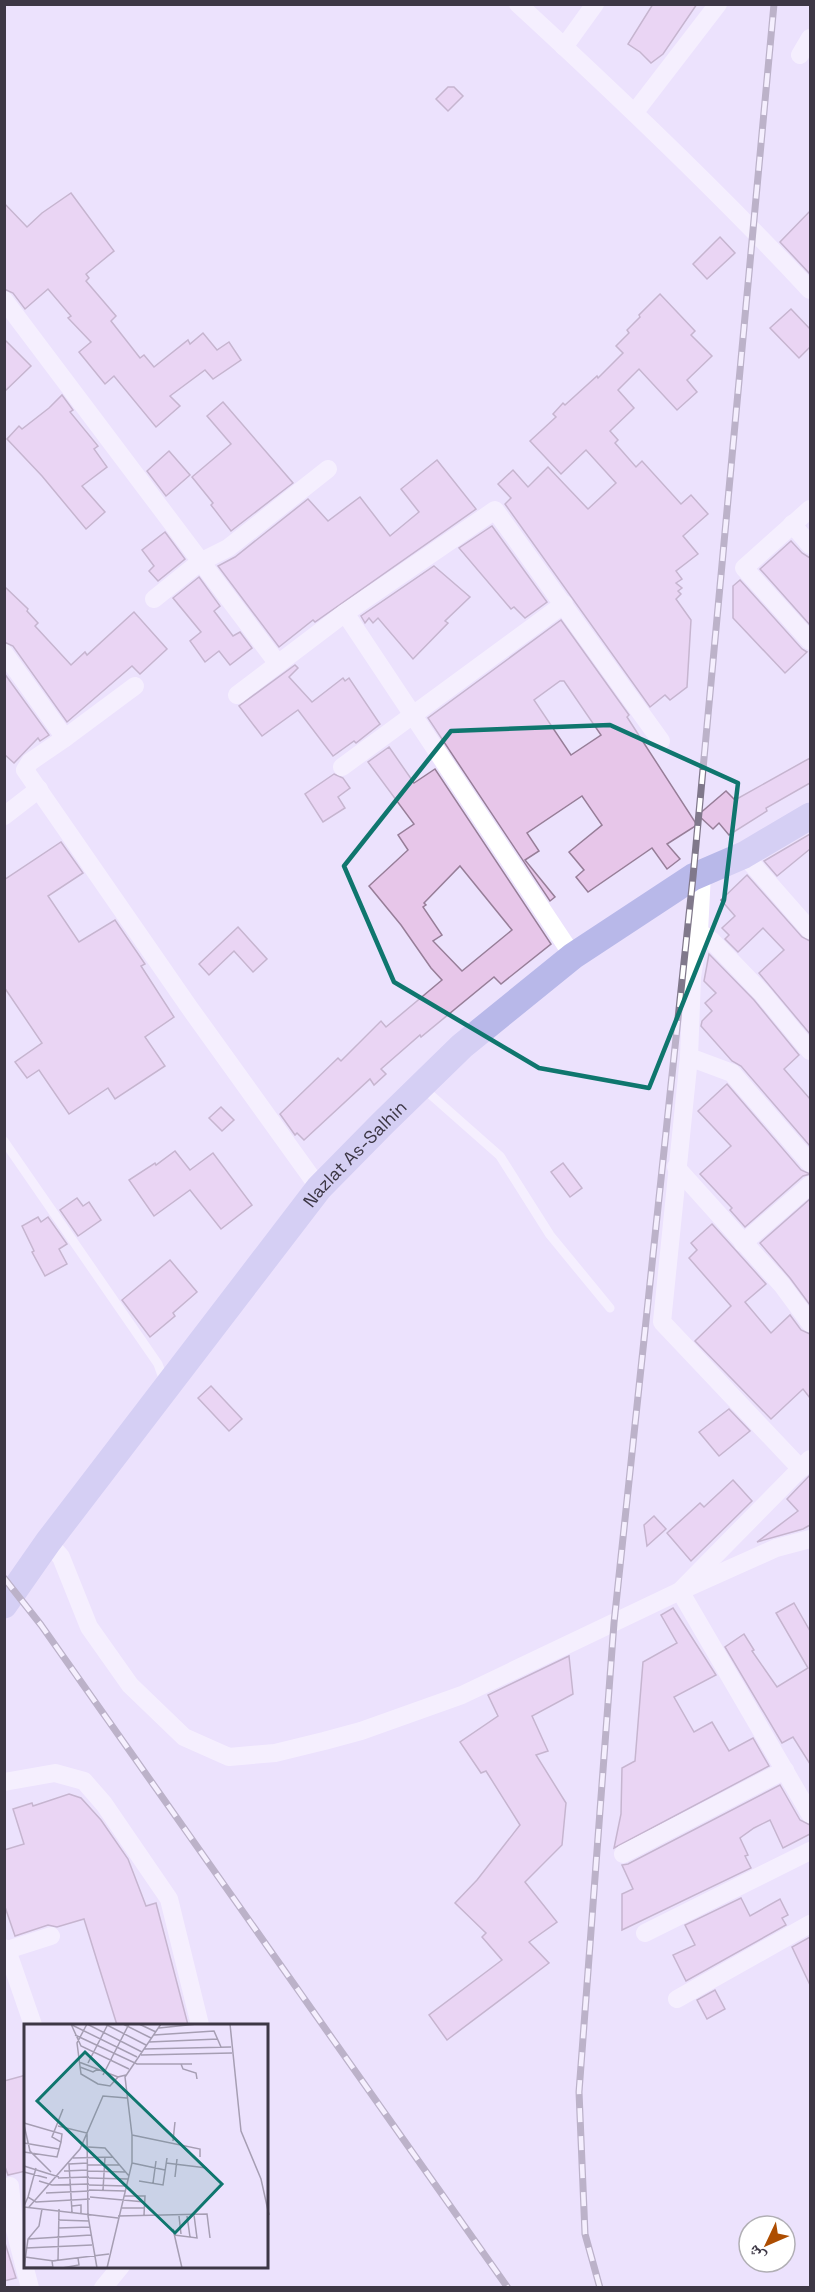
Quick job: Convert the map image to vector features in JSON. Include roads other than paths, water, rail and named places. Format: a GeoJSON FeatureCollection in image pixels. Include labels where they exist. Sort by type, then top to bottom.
{"type":"FeatureCollection","features":[{"type":"Feature","properties":{"kind":"main road","name":"Nazlat As-Salhin"},"geometry":{"type":"LineString","coordinates":[[4,1605],[48,1542],[166,1385],[319,1188],[421,1086],[462,1046],[573,956],[655,901],[702,873],[744,855],[810,816]]}},
{"type":"Feature","properties":{"kind":"street"},"geometry":{"type":"LineString","coordinates":[[518,4],[635,112],[752,228],[810,290]]}},
{"type":"Feature","properties":{"kind":"street"},"geometry":{"type":"LineString","coordinates":[[564,47],[595,4]]}},
{"type":"Feature","properties":{"kind":"street"},"geometry":{"type":"LineString","coordinates":[[635,112],[718,4]]}},
{"type":"Feature","properties":{"kind":"street"},"geometry":{"type":"LineString","coordinates":[[800,55],[810,38]]}},
{"type":"Feature","properties":{"kind":"street"},"geometry":{"type":"LineString","coordinates":[[4,300],[278,664]]}},
{"type":"Feature","properties":{"kind":"street"},"geometry":{"type":"LineString","coordinates":[[154,599],[200,562],[228,548],[328,469]]}},
{"type":"Feature","properties":{"kind":"street"},"geometry":{"type":"LineString","coordinates":[[810,509],[744,568],[810,641]]}},
{"type":"Feature","properties":{"kind":"street"},"geometry":{"type":"LineString","coordinates":[[237,695],[345,614],[495,510],[661,741]]}},
{"type":"Feature","properties":{"kind":"street"},"geometry":{"type":"LineString","coordinates":[[792,524],[810,544]]}},
{"type":"Feature","properties":{"kind":"street"},"geometry":{"type":"LineString","coordinates":[[342,767],[564,604]]}},
{"type":"Feature","properties":{"kind":"street"},"geometry":{"type":"LineString","coordinates":[[345,614],[573,956]]}},
{"type":"Feature","properties":{"kind":"street"},"geometry":{"type":"LineString","coordinates":[[4,653],[65,738]]}},
{"type":"Feature","properties":{"kind":"street"},"geometry":{"type":"LineString","coordinates":[[135,686],[30,762],[25,770],[189,1007],[319,1188]]}},
{"type":"Feature","properties":{"kind":"street"},"geometry":{"type":"LineString","coordinates":[[4,816],[39,789]]}},
{"type":"Feature","properties":{"kind":"street"},"geometry":{"type":"LineString","coordinates":[[744,855],[810,930]]}},
{"type":"Feature","properties":{"kind":"street"},"geometry":{"type":"LineString","coordinates":[[680,1591],[806,1464],[662,1322],[689,1057],[692,977],[699,932],[702,873]]}},
{"type":"Feature","properties":{"kind":"street"},"geometry":{"type":"LineString","coordinates":[[699,932],[712,941],[755,986],[810,1051]]}},
{"type":"Feature","properties":{"kind":"street"},"geometry":{"type":"LineString","coordinates":[[689,1057],[732,1073],[810,1163]]}},
{"type":"Feature","properties":{"kind":"street"},"geometry":{"type":"LineString","coordinates":[[676,1167],[782,1285],[810,1323]]}},
{"type":"Feature","properties":{"kind":"street"},"geometry":{"type":"LineString","coordinates":[[742,1243],[810,1185]]}},
{"type":"Feature","properties":{"kind":"street"},"geometry":{"type":"LineString","coordinates":[[48,1542],[61,1557],[89,1627],[130,1685],[184,1737],[229,1757],[275,1753],[324,1741],[361,1731],[462,1695],[680,1591],[776,1548],[810,1539]]}},
{"type":"Feature","properties":{"kind":"street"},"geometry":{"type":"LineString","coordinates":[[680,1591],[810,1814]]}},
{"type":"Feature","properties":{"kind":"street"},"geometry":{"type":"LineString","coordinates":[[623,1854],[785,1770]]}},
{"type":"Feature","properties":{"kind":"street"},"geometry":{"type":"LineString","coordinates":[[4,1782],[55,1773],[84,1780],[105,1804],[169,1899],[200,2024]]}},
{"type":"Feature","properties":{"kind":"street"},"geometry":{"type":"LineString","coordinates":[[645,1933],[810,1851]]}},
{"type":"Feature","properties":{"kind":"street"},"geometry":{"type":"LineString","coordinates":[[677,1999],[810,1923]]}},
{"type":"Feature","properties":{"kind":"street"},"geometry":{"type":"LineString","coordinates":[[33,2024],[5,1950],[51,1936]]}},
{"type":"Feature","properties":{"kind":"street"},"geometry":{"type":"LineString","coordinates":[[14,2185],[14,2226],[24,2265]]}},
{"type":"Feature","properties":{"kind":"street"},"geometry":{"type":"LineString","coordinates":[[25,2268],[30,2288]]}},
{"type":"Feature","properties":{"kind":"street"},"geometry":{"type":"LineString","coordinates":[[103,2288],[119,2268]]}},
{"type":"Feature","properties":{"kind":"lane"},"geometry":{"type":"LineString","coordinates":[[421,1086],[500,1156],[550,1235],[610,1308]]}},
{"type":"Feature","properties":{"kind":"lane"},"geometry":{"type":"LineString","coordinates":[[4,1141],[158,1364],[166,1385]]}},
{"type":"Feature","properties":{"kind":"railway"},"geometry":{"type":"LineString","coordinates":[[600,2288],[585,2234],[579,2092],[614,1623],[693,877],[774,4]]}},
{"type":"Feature","properties":{"kind":"railway"},"geometry":{"type":"LineString","coordinates":[[4,1578],[41,1625],[508,2288]]}}]}
